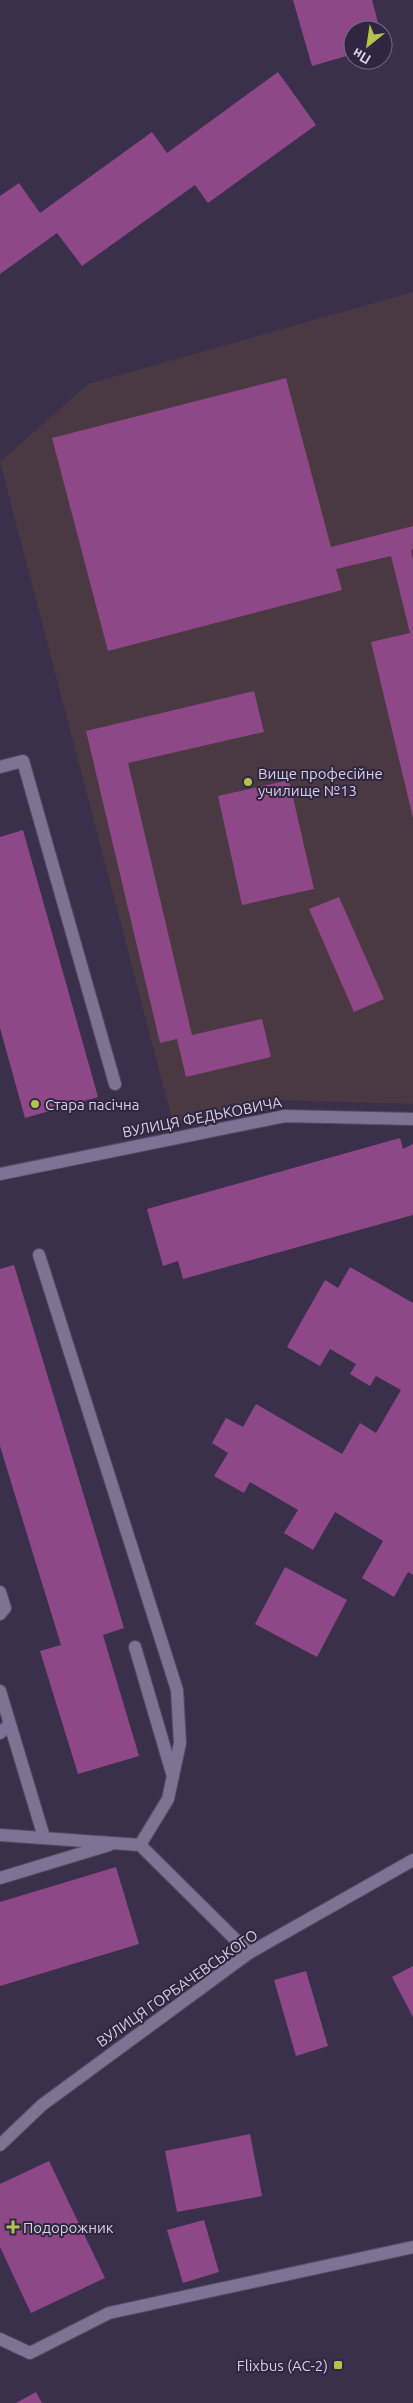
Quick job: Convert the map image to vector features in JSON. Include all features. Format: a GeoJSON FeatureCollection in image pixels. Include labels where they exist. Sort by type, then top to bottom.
{"type":"FeatureCollection","features":[{"type":"Feature","properties":{"kind":"street"},"geometry":{"type":"LineString","coordinates":[[0,767],[23,761],[115,1084]]}},
{"type":"Feature","properties":{"kind":"street","name":"ВУЛИЦЯ ФЕДЬКОВИЧА"},"geometry":{"type":"LineString","coordinates":[[0,1174],[285,1116],[413,1119]]}},
{"type":"Feature","properties":{"kind":"street"},"geometry":{"type":"LineString","coordinates":[[38,1255],[178,1690],[180,1743],[168,1799],[140,1845]]}},
{"type":"Feature","properties":{"kind":"street"},"geometry":{"type":"LineString","coordinates":[[0,1592],[5,1608],[0,1614]]}},
{"type":"Feature","properties":{"kind":"street"},"geometry":{"type":"LineString","coordinates":[[135,1647],[173,1775]]}},
{"type":"Feature","properties":{"kind":"street"},"geometry":{"type":"LineString","coordinates":[[0,1692],[5,1728],[44,1837]]}},
{"type":"Feature","properties":{"kind":"street"},"geometry":{"type":"LineString","coordinates":[[0,1835],[140,1845],[249,1953]]}},
{"type":"Feature","properties":{"kind":"street"},"geometry":{"type":"LineString","coordinates":[[0,1878],[116,1843]]}},
{"type":"Feature","properties":{"kind":"street","name":"ВУЛИЦЯ ГОРБАЧЕВСЬКОГО"},"geometry":{"type":"LineString","coordinates":[[0,2145],[42,2105],[249,1953],[413,1860]]}},
{"type":"Feature","properties":{"kind":"street"},"geometry":{"type":"LineString","coordinates":[[0,2339],[30,2352],[109,2313],[413,2248]]}},
{"type":"Feature","properties":{"kind":"shaded area","name":"Вище професійне училище №13"},"geometry":{"type":"Polygon","coordinates":[[[413,292],[413,1104],[278,1100],[173,1123],[0,462],[88,384],[413,292]]]}},
{"type":"Feature","properties":{"kind":"building"},"geometry":{"type":"Polygon","coordinates":[[[293,0],[372,0],[377,20],[343,20],[343,57],[312,66],[293,0]]]}},
{"type":"Feature","properties":{"kind":"building"},"geometry":{"type":"Polygon","coordinates":[[[278,72],[316,125],[208,203],[195,185],[82,266],[57,233],[0,274],[0,196],[19,183],[40,213],[152,132],[167,153],[278,72]]]}},
{"type":"Feature","properties":{"kind":"building"},"geometry":{"type":"Polygon","coordinates":[[[286,378],[331,547],[413,526],[413,549],[411,550],[413,560],[413,818],[371,642],[410,633],[391,556],[336,569],[342,590],[108,651],[52,438],[286,378]]]}},
{"type":"Feature","properties":{"kind":"building"},"geometry":{"type":"Polygon","coordinates":[[[254,691],[264,732],[128,763],[192,1035],[262,1019],[271,1057],[186,1077],[177,1039],[160,1043],[86,731],[254,691]]]}},
{"type":"Feature","properties":{"kind":"building"},"geometry":{"type":"Polygon","coordinates":[[[289,780],[314,889],[242,905],[218,796],[289,780]]]}},
{"type":"Feature","properties":{"kind":"building"},"geometry":{"type":"Polygon","coordinates":[[[23,830],[98,1097],[25,1118],[0,1028],[0,837],[23,830]]]}},
{"type":"Feature","properties":{"kind":"building"},"geometry":{"type":"Polygon","coordinates":[[[339,897],[384,999],[354,1012],[309,909],[339,897]]]}},
{"type":"Feature","properties":{"kind":"building"},"geometry":{"type":"Polygon","coordinates":[[[400,1138],[403,1149],[413,1144],[413,1215],[183,1279],[178,1261],[163,1266],[147,1209],[400,1138]]]}},
{"type":"Feature","properties":{"kind":"building"},"geometry":{"type":"Polygon","coordinates":[[[14,1265],[124,1628],[103,1635],[139,1756],[78,1774],[40,1651],[61,1645],[0,1446],[0,1269],[14,1265]]]}},
{"type":"Feature","properties":{"kind":"building"},"geometry":{"type":"Polygon","coordinates":[[[350,1267],[413,1303],[413,1575],[408,1572],[394,1597],[362,1578],[383,1541],[335,1512],[313,1550],[284,1533],[298,1510],[250,1482],[244,1493],[214,1476],[228,1453],[212,1443],[226,1418],[243,1427],[256,1404],[342,1454],[360,1423],[376,1433],[401,1390],[376,1376],[370,1386],[350,1374],[356,1364],[330,1349],[320,1366],[287,1347],[325,1280],[338,1288],[350,1267]]]}},
{"type":"Feature","properties":{"kind":"building"},"geometry":{"type":"Polygon","coordinates":[[[285,1567],[347,1600],[317,1657],[255,1624],[285,1567]]]}},
{"type":"Feature","properties":{"kind":"building"},"geometry":{"type":"Polygon","coordinates":[[[116,1867],[139,1944],[0,1986],[0,1902],[116,1867]]]}},
{"type":"Feature","properties":{"kind":"building"},"geometry":{"type":"Polygon","coordinates":[[[413,1966],[413,2017],[392,1977],[413,1966]]]}},
{"type":"Feature","properties":{"kind":"building"},"geometry":{"type":"Polygon","coordinates":[[[306,1971],[328,2046],[296,2056],[274,1980],[306,1971]]]}},
{"type":"Feature","properties":{"kind":"building"},"geometry":{"type":"Polygon","coordinates":[[[250,2134],[262,2196],[177,2212],[165,2151],[250,2134]]]}},
{"type":"Feature","properties":{"kind":"building"},"geometry":{"type":"Polygon","coordinates":[[[49,2161],[105,2278],[31,2313],[0,2247],[0,2184],[49,2161]]]}},
{"type":"Feature","properties":{"kind":"building"},"geometry":{"type":"Polygon","coordinates":[[[204,2220],[219,2272],[183,2283],[167,2230],[204,2220]]]}},
{"type":"Feature","properties":{"kind":"building"},"geometry":{"type":"Polygon","coordinates":[[[36,2392],[42,2403],[16,2403],[36,2392]]]}},
{"type":"Feature","properties":{"kind":"place","name":"Вище професійне училище №13"},"geometry":{"type":"Point","coordinates":[248,782]}},
{"type":"Feature","properties":{"kind":"place","name":"Стара пасічна"},"geometry":{"type":"Point","coordinates":[35,1104]}},
{"type":"Feature","properties":{"kind":"place","name":"Подорожник"},"geometry":{"type":"Point","coordinates":[13,2227]}},
{"type":"Feature","properties":{"kind":"place","name":"Flixbus (АС-2)"},"geometry":{"type":"Point","coordinates":[338,2365]}}]}
